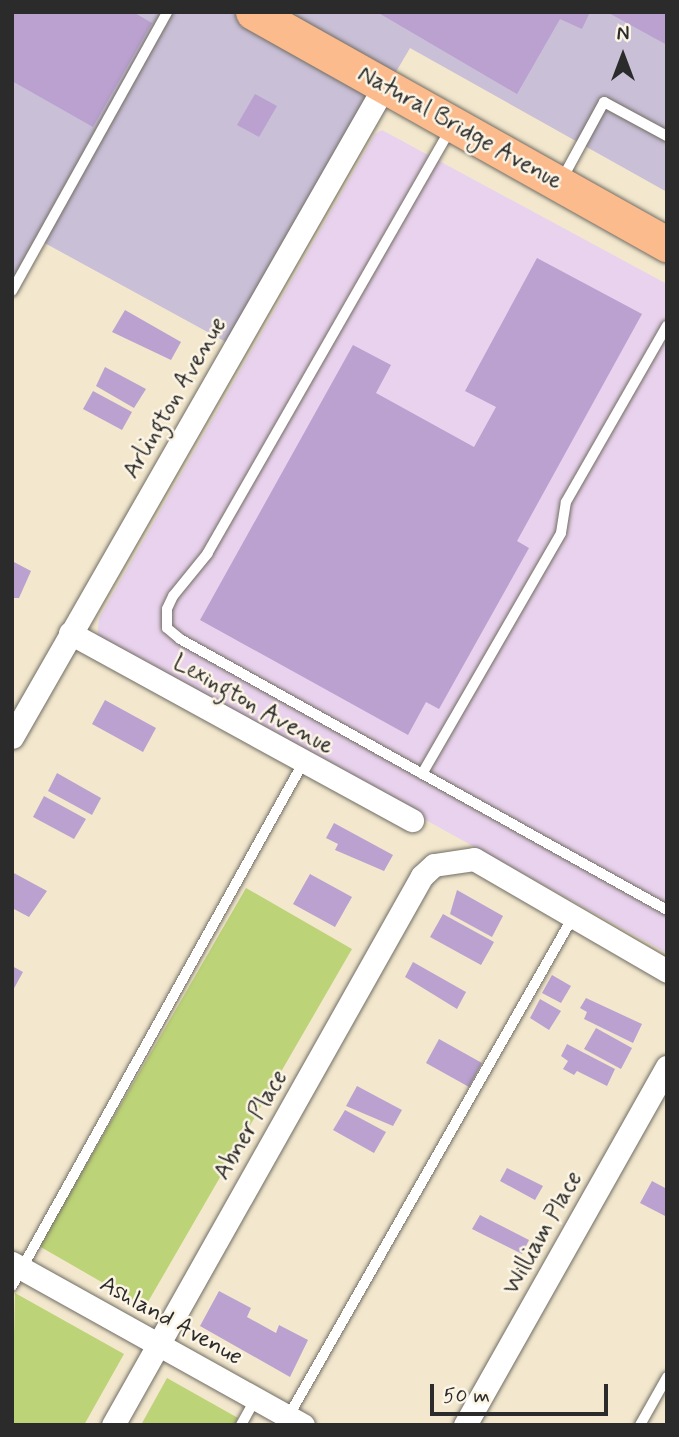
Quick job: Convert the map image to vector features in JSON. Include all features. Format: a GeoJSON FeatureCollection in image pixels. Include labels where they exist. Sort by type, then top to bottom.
{"type":"FeatureCollection","features":[{"type":"Feature","properties":{"kind":"main road","name":"Natural Bridge Avenue"},"geometry":{"type":"LineString","coordinates":[[253,12],[667,244]]}},
{"type":"Feature","properties":{"kind":"street","name":"Arlington Avenue"},"geometry":{"type":"LineString","coordinates":[[12,737],[385,85]]}},
{"type":"Feature","properties":{"kind":"street","name":"Lexington Avenue"},"geometry":{"type":"LineString","coordinates":[[70,633],[303,763],[412,820]]}},
{"type":"Feature","properties":{"kind":"street","name":"Abner Place"},"geometry":{"type":"LineString","coordinates":[[113,1425],[422,876],[446,862],[474,859],[573,917]]}},
{"type":"Feature","properties":{"kind":"street"},"geometry":{"type":"LineString","coordinates":[[573,917],[667,971]]}},
{"type":"Feature","properties":{"kind":"street","name":"William Place"},"geometry":{"type":"LineString","coordinates":[[465,1425],[667,1067]]}},
{"type":"Feature","properties":{"kind":"street","name":"Ashland Avenue"},"geometry":{"type":"LineString","coordinates":[[16,1272],[157,1344],[296,1421]]}},
{"type":"Feature","properties":{"kind":"lane"},"geometry":{"type":"LineString","coordinates":[[12,291],[167,12]]}},
{"type":"Feature","properties":{"kind":"lane"},"geometry":{"type":"LineString","coordinates":[[559,183],[604,102],[667,136]]}},
{"type":"Feature","properties":{"kind":"lane"},"geometry":{"type":"LineString","coordinates":[[454,123],[208,552],[167,609],[167,628],[180,639],[667,910]]}},
{"type":"Feature","properties":{"kind":"lane"},"geometry":{"type":"LineString","coordinates":[[422,774],[561,533],[566,502],[667,326]]}},
{"type":"Feature","properties":{"kind":"lane"},"geometry":{"type":"LineString","coordinates":[[16,1272],[303,763]]}},
{"type":"Feature","properties":{"kind":"lane"},"geometry":{"type":"LineString","coordinates":[[296,1421],[573,917]]}},
{"type":"Feature","properties":{"kind":"lane"},"geometry":{"type":"LineString","coordinates":[[640,1425],[667,1377]]}},
{"type":"Feature","properties":{"kind":"lane"},"geometry":{"type":"LineString","coordinates":[[241,1425],[256,1398]]}},
{"type":"Feature","properties":{"kind":"shaded area"},"geometry":{"type":"Polygon","coordinates":[[[12,12],[667,12],[667,192],[410,48],[235,347],[41,241],[12,287],[12,12]]]}},
{"type":"Feature","properties":{"kind":"shaded area"},"geometry":{"type":"Polygon","coordinates":[[[382,130],[667,284],[667,953],[97,639],[99,618],[375,134],[382,130]]]}},
{"type":"Feature","properties":{"kind":"green space"},"geometry":{"type":"Polygon","coordinates":[[[246,888],[352,949],[145,1307],[39,1246],[246,888]]]}},
{"type":"Feature","properties":{"kind":"green space"},"geometry":{"type":"Polygon","coordinates":[[[15,1293],[124,1354],[84,1425],[12,1425],[15,1293]]]}},
{"type":"Feature","properties":{"kind":"green space"},"geometry":{"type":"Polygon","coordinates":[[[167,1378],[238,1418],[235,1425],[141,1425],[167,1378]]]}},
{"type":"Feature","properties":{"kind":"building"},"geometry":{"type":"Polygon","coordinates":[[[12,12],[133,12],[152,23],[93,127],[12,81],[12,12]]]}},
{"type":"Feature","properties":{"kind":"building"},"geometry":{"type":"Polygon","coordinates":[[[377,12],[590,12],[582,29],[560,19],[517,94],[377,12]]]}},
{"type":"Feature","properties":{"kind":"building"},"geometry":{"type":"Polygon","coordinates":[[[607,12],[667,12],[667,45],[607,12]]]}},
{"type":"Feature","properties":{"kind":"building"},"geometry":{"type":"Polygon","coordinates":[[[255,94],[277,106],[259,137],[237,125],[255,94]]]}},
{"type":"Feature","properties":{"kind":"building"},"geometry":{"type":"Polygon","coordinates":[[[537,258],[642,314],[517,541],[529,548],[439,709],[426,702],[408,735],[200,620],[353,345],[391,365],[376,393],[474,447],[496,407],[465,391],[537,258]]]}},
{"type":"Feature","properties":{"kind":"building"},"geometry":{"type":"Polygon","coordinates":[[[125,310],[181,342],[171,360],[112,332],[125,310]]]}},
{"type":"Feature","properties":{"kind":"building"},"geometry":{"type":"Polygon","coordinates":[[[105,367],[146,389],[134,408],[96,386],[105,367]]]}},
{"type":"Feature","properties":{"kind":"building"},"geometry":{"type":"Polygon","coordinates":[[[93,391],[132,412],[122,430],[83,409],[93,391]]]}},
{"type":"Feature","properties":{"kind":"building"},"geometry":{"type":"Polygon","coordinates":[[[12,561],[31,571],[19,598],[12,598],[12,561]]]}},
{"type":"Feature","properties":{"kind":"building"},"geometry":{"type":"Polygon","coordinates":[[[105,700],[156,728],[143,752],[92,724],[105,700]]]}},
{"type":"Feature","properties":{"kind":"building"},"geometry":{"type":"Polygon","coordinates":[[[57,773],[101,798],[92,815],[48,791],[57,773]]]}},
{"type":"Feature","properties":{"kind":"building"},"geometry":{"type":"Polygon","coordinates":[[[44,796],[86,819],[74,839],[33,817],[44,796]]]}},
{"type":"Feature","properties":{"kind":"building"},"geometry":{"type":"Polygon","coordinates":[[[334,823],[393,855],[384,871],[335,850],[338,844],[326,838],[334,823]]]}},
{"type":"Feature","properties":{"kind":"building"},"geometry":{"type":"Polygon","coordinates":[[[12,872],[47,891],[29,917],[12,908],[12,872]]]}},
{"type":"Feature","properties":{"kind":"building"},"geometry":{"type":"Polygon","coordinates":[[[310,874],[352,897],[335,927],[293,904],[310,874]]]}},
{"type":"Feature","properties":{"kind":"building"},"geometry":{"type":"Polygon","coordinates":[[[457,890],[503,916],[492,937],[450,914],[457,890]]]}},
{"type":"Feature","properties":{"kind":"building"},"geometry":{"type":"Polygon","coordinates":[[[443,914],[494,942],[481,965],[430,937],[443,914]]]}},
{"type":"Feature","properties":{"kind":"building"},"geometry":{"type":"Polygon","coordinates":[[[413,962],[466,992],[457,1009],[405,977],[413,962]]]}},
{"type":"Feature","properties":{"kind":"building"},"geometry":{"type":"Polygon","coordinates":[[[12,966],[23,972],[12,992],[12,966]]]}},
{"type":"Feature","properties":{"kind":"building"},"geometry":{"type":"Polygon","coordinates":[[[552,975],[571,986],[561,1003],[542,993],[552,975]]]}},
{"type":"Feature","properties":{"kind":"building"},"geometry":{"type":"Polygon","coordinates":[[[586,998],[642,1024],[633,1043],[584,1019],[587,1012],[580,1008],[586,998]]]}},
{"type":"Feature","properties":{"kind":"building"},"geometry":{"type":"Polygon","coordinates":[[[540,999],[561,1011],[549,1030],[530,1018],[540,999]]]}},
{"type":"Feature","properties":{"kind":"building"},"geometry":{"type":"Polygon","coordinates":[[[596,1028],[632,1048],[621,1069],[584,1049],[596,1028]]]}},
{"type":"Feature","properties":{"kind":"building"},"geometry":{"type":"Polygon","coordinates":[[[439,1039],[482,1063],[469,1087],[426,1063],[439,1039]]]}},
{"type":"Feature","properties":{"kind":"building"},"geometry":{"type":"Polygon","coordinates":[[[567,1044],[615,1069],[607,1086],[577,1071],[574,1075],[563,1069],[568,1061],[561,1056],[567,1044]]]}},
{"type":"Feature","properties":{"kind":"building"},"geometry":{"type":"Polygon","coordinates":[[[357,1086],[402,1110],[393,1126],[346,1106],[357,1086]]]}},
{"type":"Feature","properties":{"kind":"building"},"geometry":{"type":"Polygon","coordinates":[[[345,1110],[386,1132],[374,1153],[333,1130],[345,1110]]]}},
{"type":"Feature","properties":{"kind":"building"},"geometry":{"type":"Polygon","coordinates":[[[507,1168],[543,1186],[535,1200],[500,1181],[507,1168]]]}},
{"type":"Feature","properties":{"kind":"building"},"geometry":{"type":"Polygon","coordinates":[[[652,1181],[667,1189],[667,1217],[640,1203],[652,1181]]]}},
{"type":"Feature","properties":{"kind":"building"},"geometry":{"type":"Polygon","coordinates":[[[480,1215],[529,1240],[522,1254],[472,1229],[480,1215]]]}},
{"type":"Feature","properties":{"kind":"building"},"geometry":{"type":"Polygon","coordinates":[[[219,1291],[251,1308],[247,1317],[276,1333],[279,1325],[308,1340],[290,1377],[200,1326],[219,1291]]]}}]}
